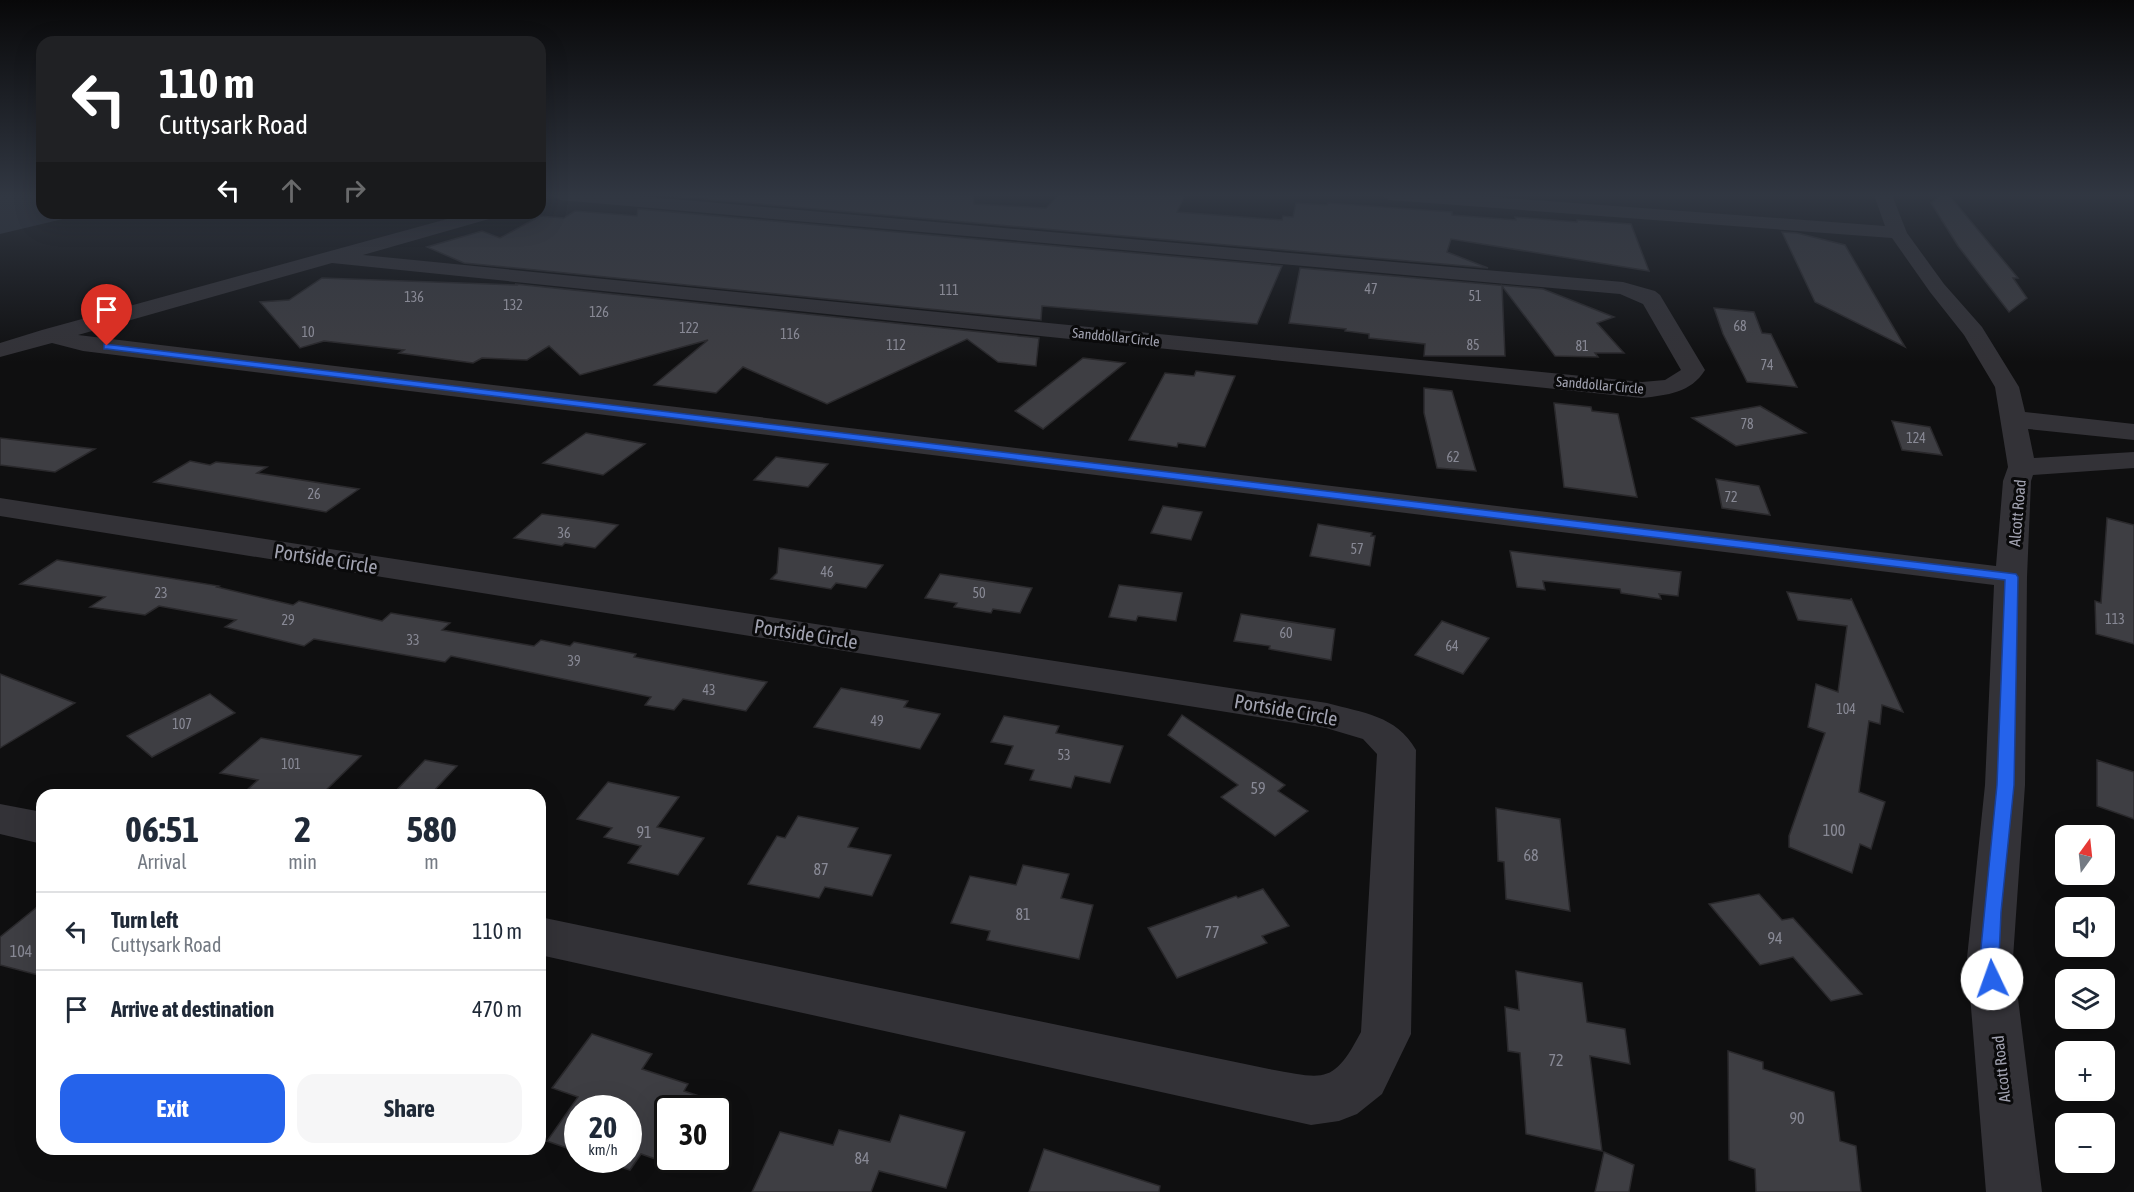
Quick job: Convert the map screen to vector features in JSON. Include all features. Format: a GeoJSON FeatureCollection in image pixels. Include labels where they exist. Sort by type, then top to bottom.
{"type":"FeatureCollection","features":[{"type":"Feature","properties":{"kind":"street"},"geometry":{"type":"LineString","coordinates":[[0,350],[351,251]]}},
{"type":"Feature","properties":{"kind":"street","name":"Sanddollar Circle"},"geometry":{"type":"LineString","coordinates":[[327,257],[1642,390],[1675,385],[1690,376],[1693,370],[1652,300],[1623,288],[1196,251]]}},
{"type":"Feature","properties":{"kind":"street","name":"Alcott Road"},"geometry":{"type":"LineString","coordinates":[[1909,251],[1988,353],[2007,387],[2022,467],[2017,481],[2011,577],[2005,785],[1990,958],[2014,1192]]}},
{"type":"Feature","properties":{"kind":"street"},"geometry":{"type":"LineString","coordinates":[[50,335],[64,340],[107,346],[2011,577]]}},
{"type":"Feature","properties":{"kind":"street"},"geometry":{"type":"LineString","coordinates":[[2012,419],[2134,432]]}},
{"type":"Feature","properties":{"kind":"street"},"geometry":{"type":"LineString","coordinates":[[2022,467],[2134,460]]}},
{"type":"Feature","properties":{"kind":"street","name":"Portside Circle"},"geometry":{"type":"LineString","coordinates":[[0,507],[1327,716],[1376,730],[1397,750],[1386,1034],[1364,1077],[1338,1097],[1311,1101],[1269,1093],[546,937]]}},
{"type":"Feature","properties":{"kind":"street"},"geometry":{"type":"LineString","coordinates":[[0,819],[36,827]]}},
{"type":"Feature","properties":{"kind":"building"},"geometry":{"type":"Polygon","coordinates":[[[435,251],[1108,251],[1282,266],[1257,324],[1042,306],[1041,320],[464,263],[435,251]]]}},
{"type":"Feature","properties":{"kind":"building"},"geometry":{"type":"Polygon","coordinates":[[[1290,251],[1447,251],[1488,268],[1290,251]]]}},
{"type":"Feature","properties":{"kind":"building"},"geometry":{"type":"Polygon","coordinates":[[[1523,251],[1641,251],[1649,271],[1523,251]]]}},
{"type":"Feature","properties":{"kind":"building"},"geometry":{"type":"Polygon","coordinates":[[[1791,251],[1848,251],[1905,347],[1815,302],[1791,251]]]}},
{"type":"Feature","properties":{"kind":"building"},"geometry":{"type":"Polygon","coordinates":[[[1962,251],[1995,251],[2018,278],[2013,278],[2027,298],[2009,312],[1962,251]]]}},
{"type":"Feature","properties":{"kind":"building"},"geometry":{"type":"Polygon","coordinates":[[[1300,268],[1543,289],[1614,317],[1597,323],[1624,353],[1595,353],[1598,357],[1555,356],[1502,286],[1505,356],[1424,356],[1425,344],[1369,338],[1369,334],[1345,331],[1346,329],[1289,323],[1300,268]]]}},
{"type":"Feature","properties":{"kind":"building"},"geometry":{"type":"Polygon","coordinates":[[[322,278],[518,285],[515,284],[1039,338],[1036,366],[998,362],[967,339],[827,404],[743,367],[716,393],[654,385],[708,340],[580,375],[549,346],[527,360],[482,358],[473,363],[399,353],[404,350],[324,341],[300,348],[260,302],[289,300],[322,278]]]}},
{"type":"Feature","properties":{"kind":"building"},"geometry":{"type":"Polygon","coordinates":[[[1714,308],[1754,312],[1762,333],[1771,334],[1797,387],[1747,382],[1723,334],[1714,308]]]}},
{"type":"Feature","properties":{"kind":"building"},"geometry":{"type":"Polygon","coordinates":[[[1083,358],[1125,363],[1043,429],[1015,411],[1083,358]]]}},
{"type":"Feature","properties":{"kind":"building"},"geometry":{"type":"Polygon","coordinates":[[[1196,371],[1235,376],[1205,447],[1178,443],[1177,447],[1129,440],[1165,373],[1194,376],[1196,371]]]}},
{"type":"Feature","properties":{"kind":"building"},"geometry":{"type":"Polygon","coordinates":[[[1424,388],[1452,391],[1476,471],[1437,468],[1424,413],[1424,388]]]}},
{"type":"Feature","properties":{"kind":"building"},"geometry":{"type":"Polygon","coordinates":[[[1554,403],[1591,407],[1592,411],[1618,414],[1637,497],[1564,487],[1554,403]]]}},
{"type":"Feature","properties":{"kind":"building"},"geometry":{"type":"Polygon","coordinates":[[[1760,406],[1806,433],[1736,446],[1692,418],[1760,406]]]}},
{"type":"Feature","properties":{"kind":"building"},"geometry":{"type":"Polygon","coordinates":[[[1892,421],[1930,427],[1942,455],[1902,450],[1892,421]]]}},
{"type":"Feature","properties":{"kind":"building"},"geometry":{"type":"Polygon","coordinates":[[[586,433],[645,444],[603,475],[543,463],[586,433]]]}},
{"type":"Feature","properties":{"kind":"building"},"geometry":{"type":"Polygon","coordinates":[[[0,438],[95,449],[55,472],[0,465],[0,438]]]}},
{"type":"Feature","properties":{"kind":"building"},"geometry":{"type":"Polygon","coordinates":[[[776,457],[828,464],[808,487],[754,480],[776,457]]]}},
{"type":"Feature","properties":{"kind":"building"},"geometry":{"type":"Polygon","coordinates":[[[190,461],[210,465],[216,462],[267,467],[257,473],[359,489],[326,512],[154,482],[190,461]]]}},
{"type":"Feature","properties":{"kind":"building"},"geometry":{"type":"Polygon","coordinates":[[[1716,479],[1759,486],[1770,515],[1722,508],[1716,479]]]}},
{"type":"Feature","properties":{"kind":"building"},"geometry":{"type":"Polygon","coordinates":[[[1163,506],[1202,512],[1191,540],[1151,533],[1163,506]]]}},
{"type":"Feature","properties":{"kind":"building"},"geometry":{"type":"Polygon","coordinates":[[[542,514],[618,525],[595,548],[565,543],[562,546],[514,538],[542,514]]]}},
{"type":"Feature","properties":{"kind":"building"},"geometry":{"type":"Polygon","coordinates":[[[2107,518],[2134,525],[2134,644],[2096,634],[2095,601],[2101,603],[2107,518]]]}},
{"type":"Feature","properties":{"kind":"building"},"geometry":{"type":"Polygon","coordinates":[[[1318,524],[1372,533],[1371,536],[1375,536],[1370,566],[1310,556],[1318,524]]]}},
{"type":"Feature","properties":{"kind":"building"},"geometry":{"type":"Polygon","coordinates":[[[779,548],[883,565],[866,588],[836,583],[831,589],[771,579],[777,573],[779,548]]]}},
{"type":"Feature","properties":{"kind":"building"},"geometry":{"type":"Polygon","coordinates":[[[1510,551],[1681,572],[1678,596],[1659,594],[1661,599],[1621,593],[1620,589],[1543,581],[1545,590],[1517,587],[1510,551]]]}},
{"type":"Feature","properties":{"kind":"building"},"geometry":{"type":"Polygon","coordinates":[[[57,560],[219,586],[217,587],[293,605],[299,601],[382,621],[391,613],[450,623],[442,630],[534,646],[541,640],[570,646],[574,642],[636,654],[634,657],[767,682],[746,711],[683,699],[674,710],[645,705],[651,697],[451,656],[445,662],[314,639],[304,646],[225,627],[236,620],[159,606],[145,615],[90,607],[105,597],[20,584],[57,560]]]}},
{"type":"Feature","properties":{"kind":"building"},"geometry":{"type":"Polygon","coordinates":[[[940,574],[1032,588],[1020,613],[993,609],[991,613],[954,607],[957,603],[925,598],[940,574]]]}},
{"type":"Feature","properties":{"kind":"building"},"geometry":{"type":"Polygon","coordinates":[[[1119,585],[1182,593],[1176,621],[1138,616],[1136,621],[1109,617],[1119,585]]]}},
{"type":"Feature","properties":{"kind":"building"},"geometry":{"type":"Polygon","coordinates":[[[1787,592],[1851,600],[1851,598],[1903,712],[1882,705],[1880,724],[1869,721],[1859,792],[1885,802],[1871,849],[1860,844],[1852,873],[1789,847],[1789,836],[1825,733],[1808,727],[1816,684],[1838,692],[1847,626],[1798,620],[1787,592]]]}},
{"type":"Feature","properties":{"kind":"building"},"geometry":{"type":"Polygon","coordinates":[[[1241,614],[1335,629],[1331,660],[1269,649],[1270,646],[1234,641],[1241,614]]]}},
{"type":"Feature","properties":{"kind":"building"},"geometry":{"type":"Polygon","coordinates":[[[1442,621],[1489,638],[1463,674],[1415,655],[1442,621]]]}},
{"type":"Feature","properties":{"kind":"building"},"geometry":{"type":"Polygon","coordinates":[[[0,674],[75,703],[0,748],[0,674]]]}},
{"type":"Feature","properties":{"kind":"building"},"geometry":{"type":"Polygon","coordinates":[[[841,688],[908,701],[904,707],[940,714],[920,749],[814,727],[841,688]]]}},
{"type":"Feature","properties":{"kind":"building"},"geometry":{"type":"Polygon","coordinates":[[[210,694],[235,713],[152,757],[127,736],[210,694]]]}},
{"type":"Feature","properties":{"kind":"building"},"geometry":{"type":"Polygon","coordinates":[[[1182,715],[1285,785],[1278,791],[1308,811],[1275,836],[1221,797],[1238,785],[1168,735],[1182,715]]]}},
{"type":"Feature","properties":{"kind":"building"},"geometry":{"type":"Polygon","coordinates":[[[1004,716],[1059,726],[1056,733],[1123,746],[1110,783],[1075,776],[1071,788],[1030,780],[1034,770],[1005,764],[1013,746],[991,742],[1004,716]]]}},
{"type":"Feature","properties":{"kind":"building"},"geometry":{"type":"Polygon","coordinates":[[[261,738],[361,756],[327,789],[248,789],[258,780],[220,773],[261,738]]]}},
{"type":"Feature","properties":{"kind":"building"},"geometry":{"type":"Polygon","coordinates":[[[425,760],[457,766],[436,789],[398,789],[425,760]]]}},
{"type":"Feature","properties":{"kind":"building"},"geometry":{"type":"Polygon","coordinates":[[[2097,760],[2134,772],[2134,819],[2097,806],[2097,760]]]}},
{"type":"Feature","properties":{"kind":"building"},"geometry":{"type":"Polygon","coordinates":[[[608,782],[679,797],[657,827],[704,838],[678,875],[628,863],[641,846],[604,837],[612,828],[577,819],[608,782]]]}},
{"type":"Feature","properties":{"kind":"building"},"geometry":{"type":"Polygon","coordinates":[[[1496,808],[1560,819],[1570,911],[1506,899],[1504,862],[1498,861],[1496,808]]]}},
{"type":"Feature","properties":{"kind":"building"},"geometry":{"type":"Polygon","coordinates":[[[798,816],[858,828],[848,847],[891,855],[872,896],[825,887],[819,898],[748,884],[777,836],[785,838],[798,816]]]}},
{"type":"Feature","properties":{"kind":"building"},"geometry":{"type":"Polygon","coordinates":[[[1023,865],[1069,874],[1061,898],[1093,905],[1079,959],[987,940],[990,931],[951,923],[970,876],[1016,885],[1023,865]]]}},
{"type":"Feature","properties":{"kind":"building"},"geometry":{"type":"Polygon","coordinates":[[[1263,889],[1289,926],[1262,936],[1267,943],[1177,978],[1148,928],[1236,896],[1238,898],[1263,889]]]}},
{"type":"Feature","properties":{"kind":"building"},"geometry":{"type":"Polygon","coordinates":[[[1759,894],[1782,920],[1793,918],[1862,994],[1831,1001],[1793,957],[1760,965],[1709,904],[1759,894]]]}},
{"type":"Feature","properties":{"kind":"building"},"geometry":{"type":"Polygon","coordinates":[[[36,908],[36,974],[0,965],[0,937],[36,908]]]}},
{"type":"Feature","properties":{"kind":"building"},"geometry":{"type":"Polygon","coordinates":[[[1516,971],[1582,983],[1587,1022],[1625,1029],[1630,1064],[1590,1056],[1602,1151],[1526,1134],[1520,1053],[1508,1051],[1505,1007],[1519,1010],[1516,971]]]}},
{"type":"Feature","properties":{"kind":"building"},"geometry":{"type":"Polygon","coordinates":[[[592,1034],[652,1054],[642,1069],[688,1084],[684,1091],[696,1095],[654,1095],[654,1159],[642,1154],[642,1095],[572,1095],[552,1088],[592,1034]]]}},
{"type":"Feature","properties":{"kind":"building"},"geometry":{"type":"Polygon","coordinates":[[[1728,1051],[1763,1062],[1763,1069],[1834,1092],[1840,1141],[1856,1146],[1861,1192],[1756,1192],[1755,1169],[1729,1160],[1728,1051]]]}},
{"type":"Feature","properties":{"kind":"building"},"geometry":{"type":"Polygon","coordinates":[[[900,1115],[965,1132],[946,1188],[879,1171],[871,1192],[752,1192],[780,1132],[833,1145],[839,1130],[890,1142],[900,1115]]]}},
{"type":"Feature","properties":{"kind":"building"},"geometry":{"type":"Polygon","coordinates":[[[564,1117],[564,1147],[547,1141],[564,1117]]]}},
{"type":"Feature","properties":{"kind":"building"},"geometry":{"type":"Polygon","coordinates":[[[1044,1149],[1160,1186],[1159,1192],[1029,1192],[1044,1149]]]}},
{"type":"Feature","properties":{"kind":"building"},"geometry":{"type":"Polygon","coordinates":[[[1604,1152],[1634,1165],[1629,1192],[1595,1192],[1604,1152]]]}},
{"type":"Feature","properties":{"kind":"route"},"geometry":{"type":"LineString","coordinates":[[107,346],[2011,577],[2011,655],[2005,785],[1992,912],[1990,958],[1992,979]]}}]}
